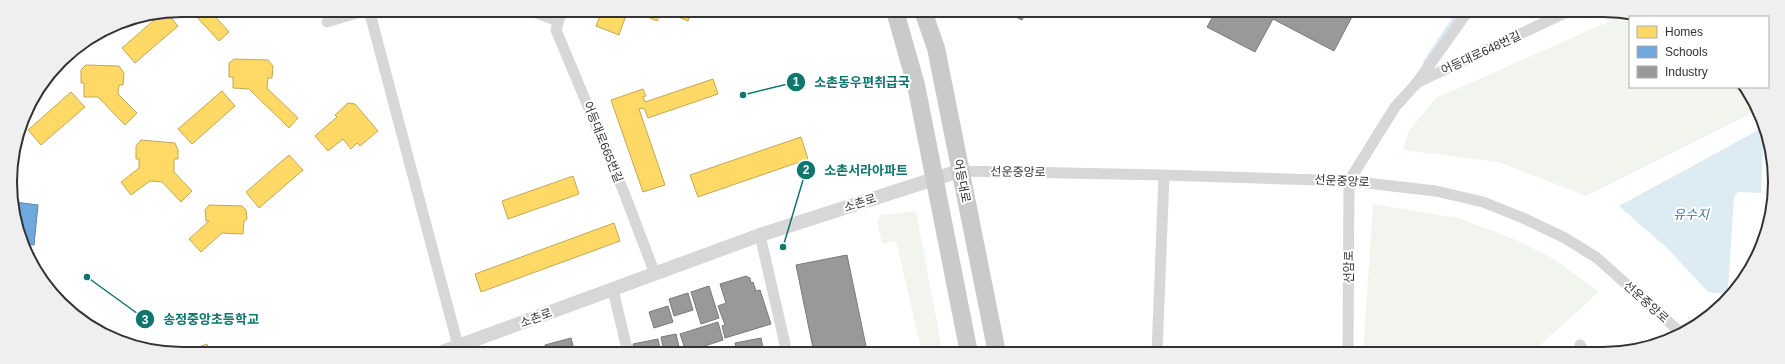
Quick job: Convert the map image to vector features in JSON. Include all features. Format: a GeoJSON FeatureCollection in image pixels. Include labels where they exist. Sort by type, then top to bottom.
{"type":"FeatureCollection","features":[{"type":"Feature","properties":{"kind":"main road"},"geometry":{"type":"LineString","coordinates":[[897,17],[916,85],[967,347]]}},
{"type":"Feature","properties":{"kind":"main road","name":"어등대로"},"geometry":{"type":"LineString","coordinates":[[925,17],[936,48],[996,347]]}},
{"type":"Feature","properties":{"kind":"street"},"geometry":{"type":"LineString","coordinates":[[327,22],[344,17]]}},
{"type":"Feature","properties":{"kind":"street"},"geometry":{"type":"LineString","coordinates":[[370,17],[459,347]]}},
{"type":"Feature","properties":{"kind":"street","name":"어등대로665번길"},"geometry":{"type":"LineString","coordinates":[[560,17],[556,30],[614,167],[655,274]]}},
{"type":"Feature","properties":{"kind":"street"},"geometry":{"type":"LineString","coordinates":[[1349,181],[1395,108],[1416,84],[1464,17]]}},
{"type":"Feature","properties":{"kind":"street","name":"어등대로648번길"},"geometry":{"type":"LineString","coordinates":[[1416,84],[1556,17]]}},
{"type":"Feature","properties":{"kind":"street","name":"소촌로"},"geometry":{"type":"LineString","coordinates":[[468,347],[613,290],[760,235],[960,171]]}},
{"type":"Feature","properties":{"kind":"street","name":"선운중앙로"},"geometry":{"type":"LineString","coordinates":[[960,171],[1164,174],[1349,181],[1436,191],[1483,202],[1523,218],[1565,238],[1597,258],[1677,329]]}},
{"type":"Feature","properties":{"kind":"street"},"geometry":{"type":"LineString","coordinates":[[1157,347],[1164,174]]}},
{"type":"Feature","properties":{"kind":"street","name":"선암로"},"geometry":{"type":"LineString","coordinates":[[1348,347],[1349,181]]}},
{"type":"Feature","properties":{"kind":"street"},"geometry":{"type":"LineString","coordinates":[[760,235],[786,347]]}},
{"type":"Feature","properties":{"kind":"street"},"geometry":{"type":"LineString","coordinates":[[613,290],[627,347]]}},
{"type":"Feature","properties":{"kind":"shaded area"},"geometry":{"type":"Polygon","coordinates":[[[1618,17],[1629,19],[1629,88],[1738,88],[1752,113],[1586,196],[1499,162],[1403,150],[1408,132],[1436,98],[1618,17]]]}},
{"type":"Feature","properties":{"kind":"shaded area"},"geometry":{"type":"Polygon","coordinates":[[[1373,204],[1458,218],[1514,239],[1554,259],[1599,292],[1538,347],[1363,347],[1373,204]]]}},
{"type":"Feature","properties":{"kind":"shaded area"},"geometry":{"type":"Polygon","coordinates":[[[916,211],[942,347],[921,347],[896,241],[882,244],[877,220],[881,215],[916,211]]]}},
{"type":"Feature","properties":{"kind":"water","name":"유수지"},"geometry":{"type":"Polygon","coordinates":[[[1759,130],[1763,144],[1761,193],[1738,192],[1734,197],[1728,290],[1725,294],[1708,292],[1667,248],[1619,206],[1759,130]]]}},
{"type":"Feature","properties":{"kind":"building: Homes"},"geometry":{"type":"Polygon","coordinates":[[[170,17],[178,26],[135,63],[122,48],[155,19],[170,17]]]}},
{"type":"Feature","properties":{"kind":"building: Homes"},"geometry":{"type":"Polygon","coordinates":[[[197,17],[216,17],[229,32],[219,41],[197,17]]]}},
{"type":"Feature","properties":{"kind":"building: Homes"},"geometry":{"type":"Polygon","coordinates":[[[599,17],[625,17],[619,35],[596,26],[599,17]]]}},
{"type":"Feature","properties":{"kind":"building: Homes"},"geometry":{"type":"Polygon","coordinates":[[[648,17],[659,17],[657,21],[648,17]]]}},
{"type":"Feature","properties":{"kind":"building: Homes"},"geometry":{"type":"Polygon","coordinates":[[[679,17],[690,17],[688,21],[679,17]]]}},
{"type":"Feature","properties":{"kind":"building: Homes"},"geometry":{"type":"Polygon","coordinates":[[[234,59],[268,60],[273,66],[272,78],[268,78],[267,88],[298,118],[289,128],[249,89],[233,88],[233,77],[229,77],[229,63],[234,59]]]}},
{"type":"Feature","properties":{"kind":"building: Homes"},"geometry":{"type":"Polygon","coordinates":[[[86,65],[119,66],[124,73],[123,85],[119,85],[118,94],[137,113],[125,125],[98,97],[84,97],[84,83],[81,83],[81,70],[86,65]]]}},
{"type":"Feature","properties":{"kind":"building: Homes"},"geometry":{"type":"Polygon","coordinates":[[[713,79],[718,94],[648,118],[644,108],[639,109],[665,185],[643,192],[611,100],[643,89],[646,96],[643,97],[645,102],[713,79]]]}},
{"type":"Feature","properties":{"kind":"building: Homes"},"geometry":{"type":"Polygon","coordinates":[[[222,91],[235,106],[192,144],[178,129],[222,91]]]}},
{"type":"Feature","properties":{"kind":"building: Homes"},"geometry":{"type":"Polygon","coordinates":[[[71,92],[85,107],[41,145],[28,130],[71,92]]]}},
{"type":"Feature","properties":{"kind":"building: Homes"},"geometry":{"type":"Polygon","coordinates":[[[348,103],[355,104],[378,131],[360,146],[357,143],[351,149],[343,139],[328,151],[315,136],[337,117],[335,115],[348,103]]]}},
{"type":"Feature","properties":{"kind":"building: Homes"},"geometry":{"type":"Polygon","coordinates":[[[801,137],[808,159],[698,197],[690,175],[801,137]]]}},
{"type":"Feature","properties":{"kind":"building: Homes"},"geometry":{"type":"Polygon","coordinates":[[[141,140],[175,143],[178,150],[178,159],[174,159],[174,172],[192,191],[181,202],[162,182],[150,181],[131,195],[121,182],[139,168],[139,159],[136,159],[136,146],[141,140]]]}},
{"type":"Feature","properties":{"kind":"building: Homes"},"geometry":{"type":"Polygon","coordinates":[[[289,155],[303,170],[259,208],[246,192],[289,155]]]}},
{"type":"Feature","properties":{"kind":"building: Homes"},"geometry":{"type":"Polygon","coordinates":[[[573,176],[579,194],[508,219],[502,201],[573,176]]]}},
{"type":"Feature","properties":{"kind":"building: Homes"},"geometry":{"type":"Polygon","coordinates":[[[209,205],[242,206],[246,210],[247,219],[244,221],[243,234],[222,233],[201,252],[189,239],[209,221],[206,221],[205,210],[209,205]]]}},
{"type":"Feature","properties":{"kind":"building: Homes"},"geometry":{"type":"Polygon","coordinates":[[[614,223],[620,241],[481,292],[475,274],[614,223]]]}},
{"type":"Feature","properties":{"kind":"building: Homes"},"geometry":{"type":"Polygon","coordinates":[[[207,344],[208,347],[199,347],[207,344]]]}},
{"type":"Feature","properties":{"kind":"building: Schools"},"geometry":{"type":"Polygon","coordinates":[[[18,202],[38,205],[34,245],[30,245],[26,235],[18,202]]]}},
{"type":"Feature","properties":{"kind":"building: Industry"},"geometry":{"type":"Polygon","coordinates":[[[1016,17],[1024,17],[1022,20],[1016,17]]]}},
{"type":"Feature","properties":{"kind":"building: Industry"},"geometry":{"type":"Polygon","coordinates":[[[1213,17],[1352,17],[1334,51],[1273,19],[1255,52],[1207,27],[1213,17]]]}},
{"type":"Feature","properties":{"kind":"building: Industry"},"geometry":{"type":"Polygon","coordinates":[[[847,255],[866,347],[813,347],[796,265],[847,255]]]}},
{"type":"Feature","properties":{"kind":"building: Industry"},"geometry":{"type":"Polygon","coordinates":[[[746,276],[750,278],[751,283],[753,282],[756,291],[760,290],[771,324],[725,338],[722,326],[725,325],[718,306],[726,303],[720,284],[746,276]]]}},
{"type":"Feature","properties":{"kind":"building: Industry"},"geometry":{"type":"Polygon","coordinates":[[[709,286],[719,318],[701,324],[691,292],[709,286]]]}},
{"type":"Feature","properties":{"kind":"building: Industry"},"geometry":{"type":"Polygon","coordinates":[[[688,293],[693,310],[674,316],[669,299],[688,293]]]}},
{"type":"Feature","properties":{"kind":"building: Industry"},"geometry":{"type":"Polygon","coordinates":[[[668,306],[673,322],[654,328],[649,312],[668,306]]]}},
{"type":"Feature","properties":{"kind":"building: Industry"},"geometry":{"type":"Polygon","coordinates":[[[718,322],[723,340],[701,347],[684,347],[680,334],[718,322]]]}},
{"type":"Feature","properties":{"kind":"building: Industry"},"geometry":{"type":"Polygon","coordinates":[[[676,334],[679,347],[663,347],[661,337],[676,334]]]}},
{"type":"Feature","properties":{"kind":"building: Industry"},"geometry":{"type":"Polygon","coordinates":[[[571,338],[573,347],[546,347],[545,345],[571,338]]]}},
{"type":"Feature","properties":{"kind":"building: Industry"},"geometry":{"type":"Polygon","coordinates":[[[761,338],[763,347],[736,347],[735,343],[761,338]]]}},
{"type":"Feature","properties":{"kind":"building: Industry"},"geometry":{"type":"Polygon","coordinates":[[[658,339],[660,347],[634,347],[633,344],[658,339]]]}},
{"type":"Feature","properties":{"kind":"waterway"},"geometry":{"type":"LineString","coordinates":[[1425,62],[1455,17]]}},
{"type":"Feature","properties":{"kind":"place","name":"소촌동우편취급국"},"geometry":{"type":"Point","coordinates":[743,95]}},
{"type":"Feature","properties":{"kind":"place","name":"소촌서라아파트"},"geometry":{"type":"Point","coordinates":[783,247]}},
{"type":"Feature","properties":{"kind":"place","name":"송정중앙초등학교"},"geometry":{"type":"Point","coordinates":[87,277]}}]}
